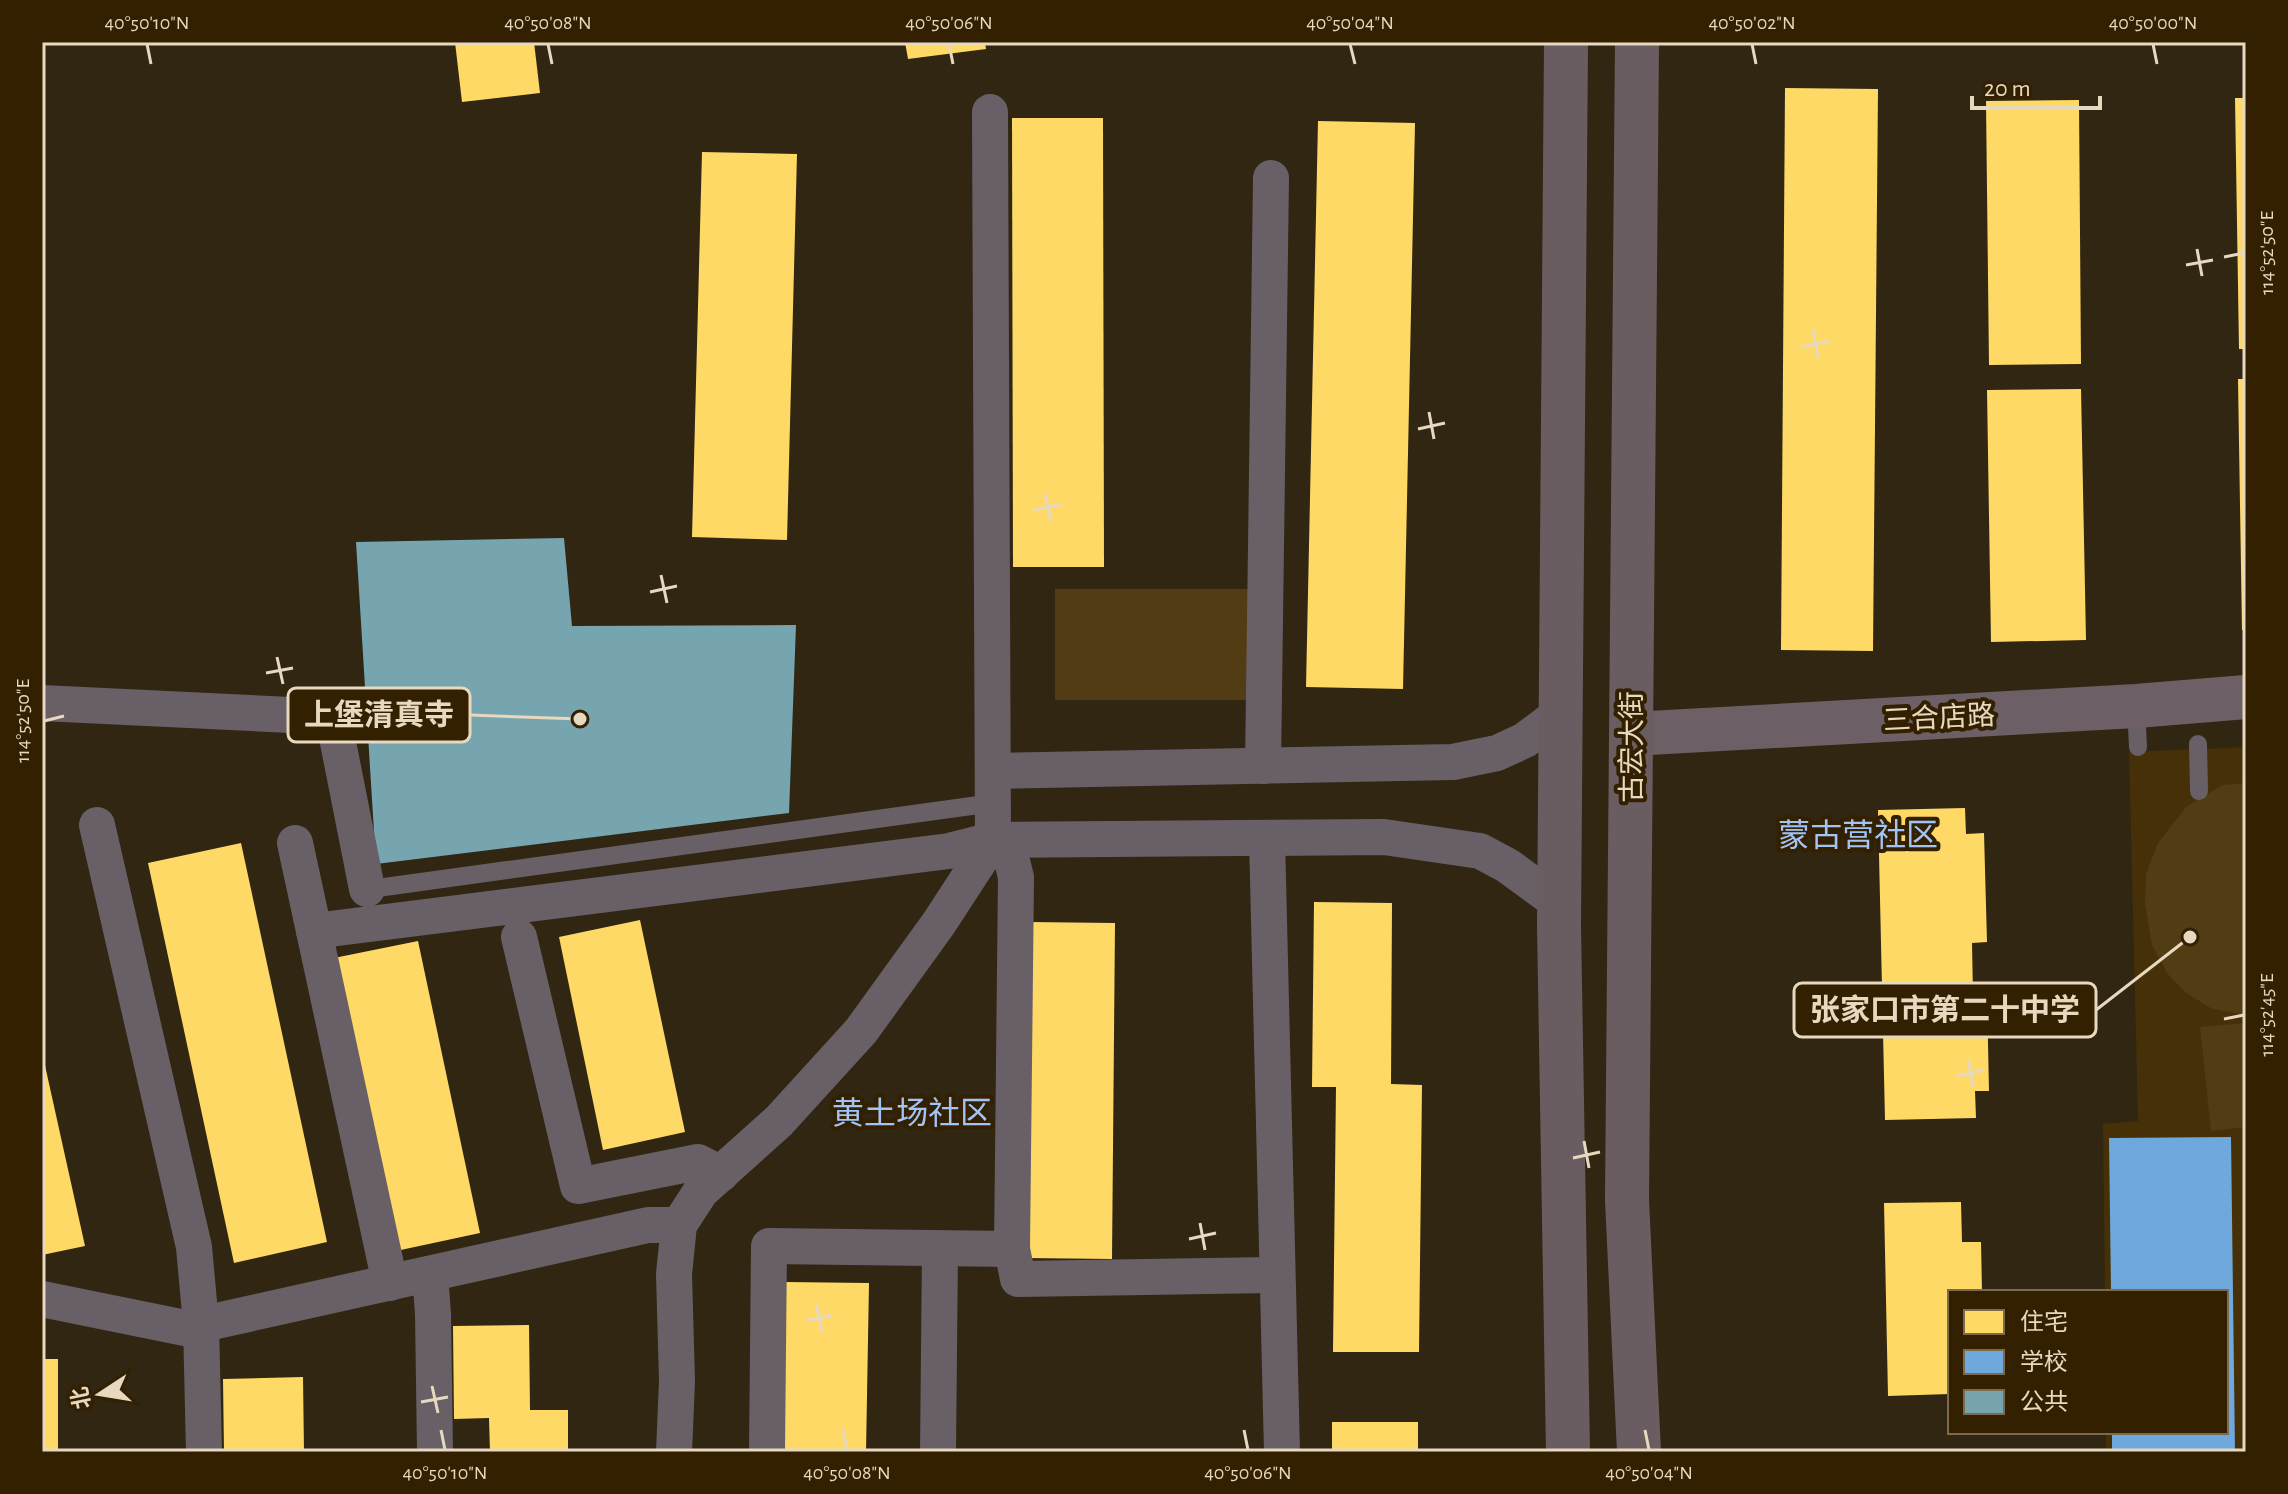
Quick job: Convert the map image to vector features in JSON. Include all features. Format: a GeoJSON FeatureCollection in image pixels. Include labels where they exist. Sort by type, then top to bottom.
{"type":"FeatureCollection","features":[{"type":"Feature","properties":{"kind":"main road"},"geometry":{"type":"LineString","coordinates":[[1566,42],[1560,904],[1568,1452]]}},
{"type":"Feature","properties":{"kind":"main road","name":"古宏大街"},"geometry":{"type":"LineString","coordinates":[[1637,42],[1627,1200],[1639,1452]]}},
{"type":"Feature","properties":{"kind":"main road"},"geometry":{"type":"LineString","coordinates":[[1564,413],[1633,412]]}},
{"type":"Feature","properties":{"kind":"street"},"geometry":{"type":"LineString","coordinates":[[674,1452],[677,1381],[674,1274],[679,1225],[701,1191],[779,1121],[861,1031],[939,923],[993,840],[990,112]]}},
{"type":"Feature","properties":{"kind":"street"},"geometry":{"type":"LineString","coordinates":[[1263,766],[1271,178]]}},
{"type":"Feature","properties":{"kind":"street","name":"三合店路"},"geometry":{"type":"LineString","coordinates":[[1631,734],[2137,726],[2246,697]]}},
{"type":"Feature","properties":{"kind":"street"},"geometry":{"type":"LineString","coordinates":[[42,703],[333,717],[360,890]]}},
{"type":"Feature","properties":{"kind":"street"},"geometry":{"type":"LineString","coordinates":[[993,787],[1263,766],[1453,762],[1497,753],[1525,740],[1561,713]]}},
{"type":"Feature","properties":{"kind":"street"},"geometry":{"type":"LineString","coordinates":[[97,825],[194,1247],[201,1324],[204,1452]]}},
{"type":"Feature","properties":{"kind":"street"},"geometry":{"type":"LineString","coordinates":[[314,931],[949,851],[993,840],[1384,837],[1480,851],[1508,866],[1560,904]]}},
{"type":"Feature","properties":{"kind":"street"},"geometry":{"type":"LineString","coordinates":[[1267,838],[1282,1452]]}},
{"type":"Feature","properties":{"kind":"street"},"geometry":{"type":"LineString","coordinates":[[993,840],[1012,861],[1016,877],[1012,1249],[1018,1279],[1277,1275]]}},
{"type":"Feature","properties":{"kind":"street"},"geometry":{"type":"LineString","coordinates":[[295,843],[390,1283]]}},
{"type":"Feature","properties":{"kind":"street"},"geometry":{"type":"LineString","coordinates":[[519,937],[578,1186],[698,1162],[721,1174]]}},
{"type":"Feature","properties":{"kind":"street"},"geometry":{"type":"LineString","coordinates":[[42,1299],[185,1328],[648,1225],[679,1225]]}},
{"type":"Feature","properties":{"kind":"street"},"geometry":{"type":"LineString","coordinates":[[767,1452],[769,1246],[1012,1249]]}},
{"type":"Feature","properties":{"kind":"street"},"geometry":{"type":"LineString","coordinates":[[938,1452],[940,1249]]}},
{"type":"Feature","properties":{"kind":"street"},"geometry":{"type":"LineString","coordinates":[[430,1274],[435,1452]]}},
{"type":"Feature","properties":{"kind":"lane"},"geometry":{"type":"LineString","coordinates":[[2198,744],[2199,791]]}},
{"type":"Feature","properties":{"kind":"lane"},"geometry":{"type":"LineString","coordinates":[[360,890],[993,787]]}},
{"type":"Feature","properties":{"kind":"shaded area"},"geometry":{"type":"Polygon","coordinates":[[[1055,589],[1249,589],[1248,700],[1055,700],[1055,589]]]}},
{"type":"Feature","properties":{"kind":"shaded area"},"geometry":{"type":"Polygon","coordinates":[[[2246,747],[2246,1452],[2106,1452],[2106,1434],[2228,1434],[2228,1290],[2105,1290],[2103,1124],[2138,1121],[2129,752],[2246,747]]]}},
{"type":"Feature","properties":{"kind":"shaded area"},"geometry":{"type":"Polygon","coordinates":[[[2246,783],[2246,1015],[2212,1009],[2185,992],[2168,974],[2152,945],[2145,904],[2146,874],[2158,843],[2186,807],[2223,785],[2246,783]]]}},
{"type":"Feature","properties":{"kind":"shaded area"},"geometry":{"type":"Polygon","coordinates":[[[2246,1023],[2246,1127],[2211,1131],[2200,1027],[2246,1023]]]}},
{"type":"Feature","properties":{"kind":"building: 住宅"},"geometry":{"type":"Polygon","coordinates":[[[455,42],[534,42],[540,93],[462,102],[455,42]]]}},
{"type":"Feature","properties":{"kind":"building: 住宅"},"geometry":{"type":"Polygon","coordinates":[[[905,42],[985,42],[986,49],[908,59],[905,42]]]}},
{"type":"Feature","properties":{"kind":"building: 住宅"},"geometry":{"type":"Polygon","coordinates":[[[1785,88],[1878,89],[1873,651],[1781,650],[1785,88]]]}},
{"type":"Feature","properties":{"kind":"building: 住宅"},"geometry":{"type":"Polygon","coordinates":[[[2235,98],[2246,98],[2246,349],[2239,349],[2235,98]]]}},
{"type":"Feature","properties":{"kind":"building: 住宅"},"geometry":{"type":"Polygon","coordinates":[[[2079,100],[2081,364],[1989,365],[1986,101],[2079,100]]]}},
{"type":"Feature","properties":{"kind":"building: 住宅"},"geometry":{"type":"Polygon","coordinates":[[[1012,118],[1103,118],[1104,567],[1013,567],[1012,118]]]}},
{"type":"Feature","properties":{"kind":"building: 住宅"},"geometry":{"type":"Polygon","coordinates":[[[1318,121],[1415,123],[1403,689],[1306,687],[1318,121]]]}},
{"type":"Feature","properties":{"kind":"building: 住宅"},"geometry":{"type":"Polygon","coordinates":[[[702,152],[797,154],[787,540],[692,537],[702,152]]]}},
{"type":"Feature","properties":{"kind":"building: 住宅"},"geometry":{"type":"Polygon","coordinates":[[[2238,379],[2246,379],[2246,630],[2242,630],[2238,379]]]}},
{"type":"Feature","properties":{"kind":"building: 住宅"},"geometry":{"type":"Polygon","coordinates":[[[2081,389],[2086,640],[1991,642],[1987,390],[2081,389]]]}},
{"type":"Feature","properties":{"kind":"building: 住宅"},"geometry":{"type":"Polygon","coordinates":[[[1965,808],[1966,834],[1984,833],[1987,942],[1972,943],[1973,996],[1987,996],[1989,1091],[1975,1091],[1976,1118],[1885,1120],[1878,810],[1965,808]]]}},
{"type":"Feature","properties":{"kind":"building: 住宅"},"geometry":{"type":"Polygon","coordinates":[[[241,843],[327,1242],[234,1263],[148,863],[241,843]]]}},
{"type":"Feature","properties":{"kind":"building: 住宅"},"geometry":{"type":"Polygon","coordinates":[[[1314,902],[1392,903],[1391,1084],[1422,1085],[1419,1352],[1333,1352],[1336,1087],[1312,1087],[1314,902]]]}},
{"type":"Feature","properties":{"kind":"building: 住宅"},"geometry":{"type":"Polygon","coordinates":[[[640,920],[685,1132],[603,1150],[559,937],[640,920]]]}},
{"type":"Feature","properties":{"kind":"building: 住宅"},"geometry":{"type":"Polygon","coordinates":[[[1028,922],[1115,923],[1112,1259],[1025,1258],[1028,922]]]}},
{"type":"Feature","properties":{"kind":"building: 住宅"},"geometry":{"type":"Polygon","coordinates":[[[418,941],[480,1233],[396,1251],[334,958],[418,941]]]}},
{"type":"Feature","properties":{"kind":"building: 住宅"},"geometry":{"type":"Polygon","coordinates":[[[42,1052],[85,1246],[42,1255],[42,1052]]]}},
{"type":"Feature","properties":{"kind":"building: 住宅"},"geometry":{"type":"Polygon","coordinates":[[[1961,1202],[1962,1242],[1981,1242],[1982,1290],[1948,1290],[1948,1394],[1888,1396],[1884,1203],[1961,1202]]]}},
{"type":"Feature","properties":{"kind":"building: 住宅"},"geometry":{"type":"Polygon","coordinates":[[[785,1282],[869,1283],[866,1452],[782,1452],[785,1282]]]}},
{"type":"Feature","properties":{"kind":"building: 住宅"},"geometry":{"type":"Polygon","coordinates":[[[529,1325],[530,1410],[568,1410],[568,1452],[490,1452],[489,1418],[454,1419],[453,1326],[529,1325]]]}},
{"type":"Feature","properties":{"kind":"building: 住宅"},"geometry":{"type":"Polygon","coordinates":[[[42,1359],[58,1359],[58,1452],[42,1452],[42,1359]]]}},
{"type":"Feature","properties":{"kind":"building: 住宅"},"geometry":{"type":"Polygon","coordinates":[[[303,1377],[304,1452],[224,1452],[223,1379],[303,1377]]]}},
{"type":"Feature","properties":{"kind":"building: 住宅"},"geometry":{"type":"Polygon","coordinates":[[[1332,1422],[1418,1422],[1418,1452],[1332,1452],[1332,1422]]]}},
{"type":"Feature","properties":{"kind":"building: 学校"},"geometry":{"type":"Polygon","coordinates":[[[2231,1137],[2235,1452],[2112,1452],[2112,1434],[2228,1434],[2228,1290],[2111,1290],[2109,1138],[2231,1137]]]}},
{"type":"Feature","properties":{"kind":"building: 公共"},"geometry":{"type":"Polygon","coordinates":[[[564,538],[572,626],[796,625],[789,813],[376,864],[356,542],[564,538]]]}},
{"type":"Feature","properties":{"kind":"place","name":"上堡清真寺"},"geometry":{"type":"Point","coordinates":[580,719]}},
{"type":"Feature","properties":{"kind":"place","name":"张家口市第二十中学"},"geometry":{"type":"Point","coordinates":[2190,937]}},
{"type":"Feature","properties":{"kind":"district","name":"蒙古营社区"},"geometry":{"type":"Point","coordinates":[1858,835]}},
{"type":"Feature","properties":{"kind":"district","name":"黄土场社区"},"geometry":{"type":"Point","coordinates":[912,1113]}}]}
